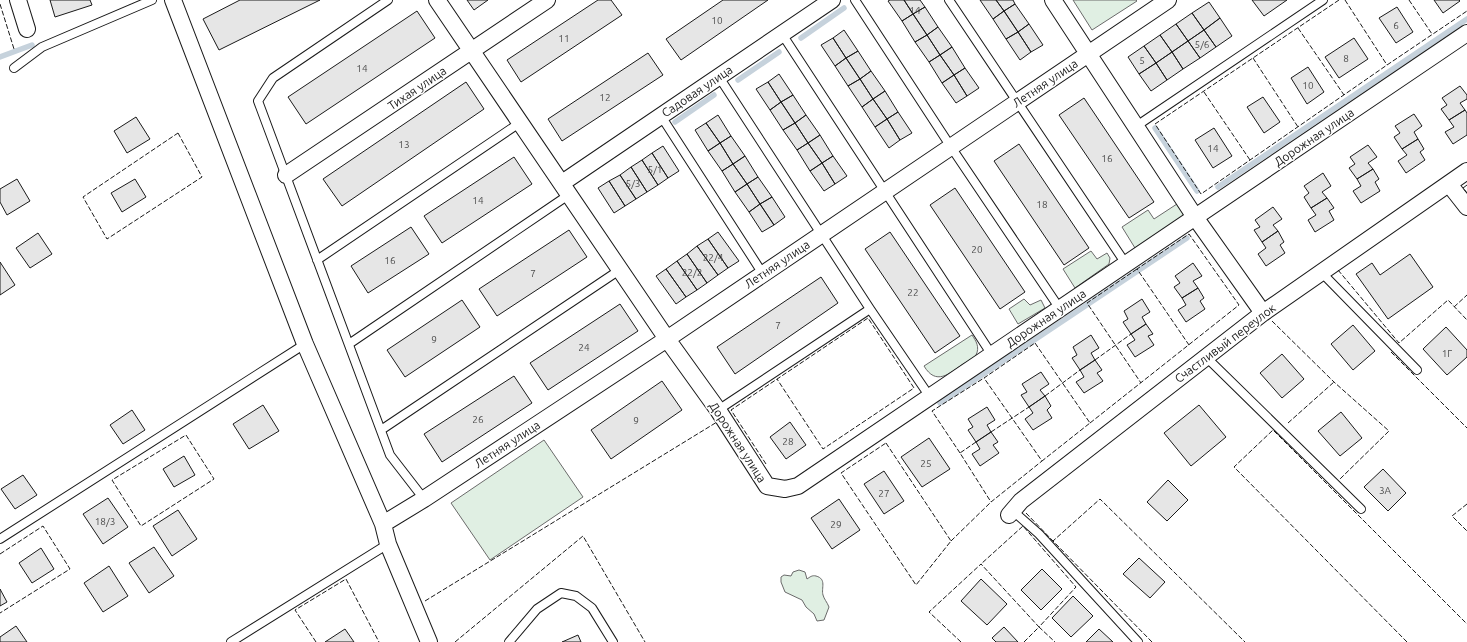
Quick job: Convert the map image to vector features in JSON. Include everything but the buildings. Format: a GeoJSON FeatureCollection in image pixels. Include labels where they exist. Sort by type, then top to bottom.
{"type":"FeatureCollection","features":[{"type":"Feature","properties":{"kind":"street"},"geometry":{"type":"LineString","coordinates":[[18,0],[27,29]]}},
{"type":"Feature","properties":{"kind":"street","name":"Дорожная улица"},"geometry":{"type":"LineString","coordinates":[[438,0],[667,339],[718,410],[766,486],[785,489],[798,486],[1467,33]]}},
{"type":"Feature","properties":{"kind":"street","name":"Тихая улица"},"geometry":{"type":"LineString","coordinates":[[286,175],[547,0]]}},
{"type":"Feature","properties":{"kind":"street","name":"Садовая улица"},"geometry":{"type":"LineString","coordinates":[[566,188],[660,116],[832,0]]}},
{"type":"Feature","properties":{"kind":"street"},"geometry":{"type":"LineString","coordinates":[[1054,0],[1135,127],[1262,313]]}},
{"type":"Feature","properties":{"kind":"street","name":"Летняя улица"},"geometry":{"type":"LineString","coordinates":[[383,524],[424,499],[667,339],[1088,54],[1163,1]]}},
{"type":"Feature","properties":{"kind":"street"},"geometry":{"type":"LineString","coordinates":[[177,2],[305,344],[383,524],[388,544],[429,642]]}},
{"type":"Feature","properties":{"kind":"street","name":"Счастливый переулок"},"geometry":{"type":"LineString","coordinates":[[1011,513],[1021,501],[1262,313],[1322,273],[1467,171]]}},
{"type":"Feature","properties":{"kind":"street"},"geometry":{"type":"LineString","coordinates":[[1449,184],[1467,207]]}},
{"type":"Feature","properties":{"kind":"lane"},"geometry":{"type":"LineString","coordinates":[[14,68],[42,47],[152,0]]}},
{"type":"Feature","properties":{"kind":"lane"},"geometry":{"type":"LineString","coordinates":[[388,0],[273,78],[258,101],[390,455],[424,499]]}},
{"type":"Feature","properties":{"kind":"lane"},"geometry":{"type":"LineString","coordinates":[[855,0],[951,147],[1060,309]]}},
{"type":"Feature","properties":{"kind":"lane"},"geometry":{"type":"LineString","coordinates":[[949,0],[1126,264]]}},
{"type":"Feature","properties":{"kind":"lane"},"geometry":{"type":"LineString","coordinates":[[1135,127],[1323,0]]}},
{"type":"Feature","properties":{"kind":"lane"},"geometry":{"type":"LineString","coordinates":[[782,34],[992,355]]}},
{"type":"Feature","properties":{"kind":"lane"},"geometry":{"type":"LineString","coordinates":[[719,77],[870,309],[930,397]]}},
{"type":"Feature","properties":{"kind":"lane"},"geometry":{"type":"LineString","coordinates":[[660,116],[763,274]]}},
{"type":"Feature","properties":{"kind":"lane"},"geometry":{"type":"LineString","coordinates":[[317,260],[521,122]]}},
{"type":"Feature","properties":{"kind":"lane"},"geometry":{"type":"LineString","coordinates":[[349,344],[566,188]]}},
{"type":"Feature","properties":{"kind":"lane"},"geometry":{"type":"LineString","coordinates":[[381,430],[621,269]]}},
{"type":"Feature","properties":{"kind":"lane"},"geometry":{"type":"LineString","coordinates":[[1322,273],[1417,370]]}},
{"type":"Feature","properties":{"kind":"lane"},"geometry":{"type":"LineString","coordinates":[[718,410],[870,309]]}},
{"type":"Feature","properties":{"kind":"lane"},"geometry":{"type":"LineString","coordinates":[[0,539],[305,344]]}},
{"type":"Feature","properties":{"kind":"lane"},"geometry":{"type":"LineString","coordinates":[[1206,357],[1361,508]]}},
{"type":"Feature","properties":{"kind":"lane"},"geometry":{"type":"LineString","coordinates":[[1011,513],[1039,534],[1138,642]]}},
{"type":"Feature","properties":{"kind":"lane"},"geometry":{"type":"LineString","coordinates":[[231,642],[388,544]]}},
{"type":"Feature","properties":{"kind":"lane"},"geometry":{"type":"LineString","coordinates":[[509,642],[536,609],[561,593],[576,596],[592,608],[613,642]]}},
{"type":"Feature","properties":{"kind":"green space"},"geometry":{"type":"Polygon","coordinates":[[[1073,0],[1136,0],[1137,1],[1092,30],[1073,0]]]}},
{"type":"Feature","properties":{"kind":"green space"},"geometry":{"type":"Polygon","coordinates":[[[1180,202],[1184,213],[1180,220],[1135,248],[1122,227],[1148,210],[1154,219],[1180,202]]]}},
{"type":"Feature","properties":{"kind":"green space"},"geometry":{"type":"Polygon","coordinates":[[[1091,251],[1097,259],[1107,253],[1110,258],[1109,264],[1075,288],[1063,269],[1091,251]]]}},
{"type":"Feature","properties":{"kind":"green space"},"geometry":{"type":"Polygon","coordinates":[[[1024,299],[1030,305],[1041,300],[1045,308],[1018,324],[1009,309],[1024,299]]]}},
{"type":"Feature","properties":{"kind":"green space"},"geometry":{"type":"Polygon","coordinates":[[[972,335],[978,347],[975,356],[953,371],[938,377],[933,376],[924,366],[972,335]]]}},
{"type":"Feature","properties":{"kind":"green space"},"geometry":{"type":"Polygon","coordinates":[[[544,440],[583,497],[490,560],[451,503],[544,440]]]}},
{"type":"Feature","properties":{"kind":"green space"},"geometry":{"type":"Polygon","coordinates":[[[799,570],[805,572],[807,579],[811,576],[815,576],[819,577],[823,581],[823,595],[829,607],[824,620],[817,621],[814,614],[806,607],[802,600],[785,592],[781,582],[781,577],[784,575],[791,576],[793,572],[799,570]]]}},
{"type":"Feature","properties":{"kind":"waterway"},"geometry":{"type":"LineString","coordinates":[[801,38],[844,8]]}},
{"type":"Feature","properties":{"kind":"waterway"},"geometry":{"type":"LineString","coordinates":[[1218,187],[1467,19]]}},
{"type":"Feature","properties":{"kind":"waterway"},"geometry":{"type":"LineString","coordinates":[[0,57],[32,45]]}},
{"type":"Feature","properties":{"kind":"waterway"},"geometry":{"type":"LineString","coordinates":[[738,80],[779,52]]}},
{"type":"Feature","properties":{"kind":"waterway"},"geometry":{"type":"LineString","coordinates":[[675,122],[714,95]]}},
{"type":"Feature","properties":{"kind":"waterway"},"geometry":{"type":"LineString","coordinates":[[1155,128],[1197,191]]}},
{"type":"Feature","properties":{"kind":"waterway"},"geometry":{"type":"LineString","coordinates":[[940,403],[1187,238]]}},
{"type":"Feature","properties":{"kind":"fence"},"geometry":{"type":"LineString","coordinates":[[1339,0],[1155,124],[1201,194],[1467,11]]}},
{"type":"Feature","properties":{"kind":"fence"},"geometry":{"type":"LineString","coordinates":[[1345,0],[1387,65]]}},
{"type":"Feature","properties":{"kind":"fence"},"geometry":{"type":"LineString","coordinates":[[1409,0],[1432,34]]}},
{"type":"Feature","properties":{"kind":"fence"},"geometry":{"type":"LineString","coordinates":[[0,4],[14,49]]}},
{"type":"Feature","properties":{"kind":"fence"},"geometry":{"type":"LineString","coordinates":[[1298,28],[1344,95]]}},
{"type":"Feature","properties":{"kind":"fence"},"geometry":{"type":"LineString","coordinates":[[1253,58],[1298,127]]}},
{"type":"Feature","properties":{"kind":"fence"},"geometry":{"type":"LineString","coordinates":[[1204,92],[1250,160]]}},
{"type":"Feature","properties":{"kind":"fence"},"geometry":{"type":"LineString","coordinates":[[178,133],[202,177],[107,239],[83,197],[178,133]]}},
{"type":"Feature","properties":{"kind":"fence"},"geometry":{"type":"LineString","coordinates":[[1467,185],[1463,188],[1467,193]]}},
{"type":"Feature","properties":{"kind":"fence"},"geometry":{"type":"LineString","coordinates":[[1090,423],[1239,305],[1189,234],[1137,269],[1189,345]]}},
{"type":"Feature","properties":{"kind":"fence"},"geometry":{"type":"LineString","coordinates":[[1137,269],[1087,303],[1141,383]]}},
{"type":"Feature","properties":{"kind":"fence"},"geometry":{"type":"LineString","coordinates":[[1338,270],[1399,343],[1448,300],[1467,320]]}},
{"type":"Feature","properties":{"kind":"fence"},"geometry":{"type":"LineString","coordinates":[[1454,307],[1467,295]]}},
{"type":"Feature","properties":{"kind":"fence"},"geometry":{"type":"LineString","coordinates":[[766,464],[731,410],[868,318],[914,388],[823,449],[777,379]]}},
{"type":"Feature","properties":{"kind":"fence"},"geometry":{"type":"LineString","coordinates":[[1272,321],[1334,382],[1389,431],[1340,479]]}},
{"type":"Feature","properties":{"kind":"fence"},"geometry":{"type":"LineString","coordinates":[[1095,360],[1131,334]]}},
{"type":"Feature","properties":{"kind":"fence"},"geometry":{"type":"LineString","coordinates":[[1035,343],[1090,423],[1042,461],[984,378],[1035,343]]}},
{"type":"Feature","properties":{"kind":"fence"},"geometry":{"type":"LineString","coordinates":[[1391,352],[1467,428]]}},
{"type":"Feature","properties":{"kind":"fence"},"geometry":{"type":"LineString","coordinates":[[1045,396],[1080,370]]}},
{"type":"Feature","properties":{"kind":"fence"},"geometry":{"type":"LineString","coordinates":[[960,453],[932,411],[984,378]]}},
{"type":"Feature","properties":{"kind":"fence"},"geometry":{"type":"LineString","coordinates":[[1288,423],[1334,382]]}},
{"type":"Feature","properties":{"kind":"fence"},"geometry":{"type":"LineString","coordinates":[[991,432],[1029,407]]}},
{"type":"Feature","properties":{"kind":"fence"},"geometry":{"type":"LineString","coordinates":[[425,601],[717,422]]}},
{"type":"Feature","properties":{"kind":"fence"},"geometry":{"type":"LineString","coordinates":[[1407,642],[1234,467],[1273,430],[1467,624]]}},
{"type":"Feature","properties":{"kind":"fence"},"geometry":{"type":"LineString","coordinates":[[186,435],[214,479],[141,526],[112,480],[186,435]]}},
{"type":"Feature","properties":{"kind":"fence"},"geometry":{"type":"LineString","coordinates":[[976,442],[960,453],[991,502],[1042,461]]}},
{"type":"Feature","properties":{"kind":"fence"},"geometry":{"type":"LineString","coordinates":[[886,443],[951,541],[916,585],[841,473],[886,443]]}},
{"type":"Feature","properties":{"kind":"fence"},"geometry":{"type":"LineString","coordinates":[[1152,642],[1053,541],[1100,499],[1245,642]]}},
{"type":"Feature","properties":{"kind":"fence"},"geometry":{"type":"LineString","coordinates":[[951,541],[991,502]]}},
{"type":"Feature","properties":{"kind":"fence"},"geometry":{"type":"LineString","coordinates":[[1467,504],[1452,516],[1467,531]]}},
{"type":"Feature","properties":{"kind":"fence"},"geometry":{"type":"LineString","coordinates":[[1026,513],[1053,541]]}},
{"type":"Feature","properties":{"kind":"fence"},"geometry":{"type":"LineString","coordinates":[[0,554],[43,526],[70,569],[0,613]]}},
{"type":"Feature","properties":{"kind":"fence"},"geometry":{"type":"LineString","coordinates":[[961,642],[929,612],[981,564],[1039,627],[1076,587],[1023,526],[981,564]]}},
{"type":"Feature","properties":{"kind":"fence"},"geometry":{"type":"LineString","coordinates":[[455,642],[583,536],[645,642]]}},
{"type":"Feature","properties":{"kind":"fence"},"geometry":{"type":"LineString","coordinates":[[316,642],[295,610],[346,579],[379,642]]}},
{"type":"Feature","properties":{"kind":"fence"},"geometry":{"type":"LineString","coordinates":[[1024,642],[1039,627],[1055,642]]}}]}
